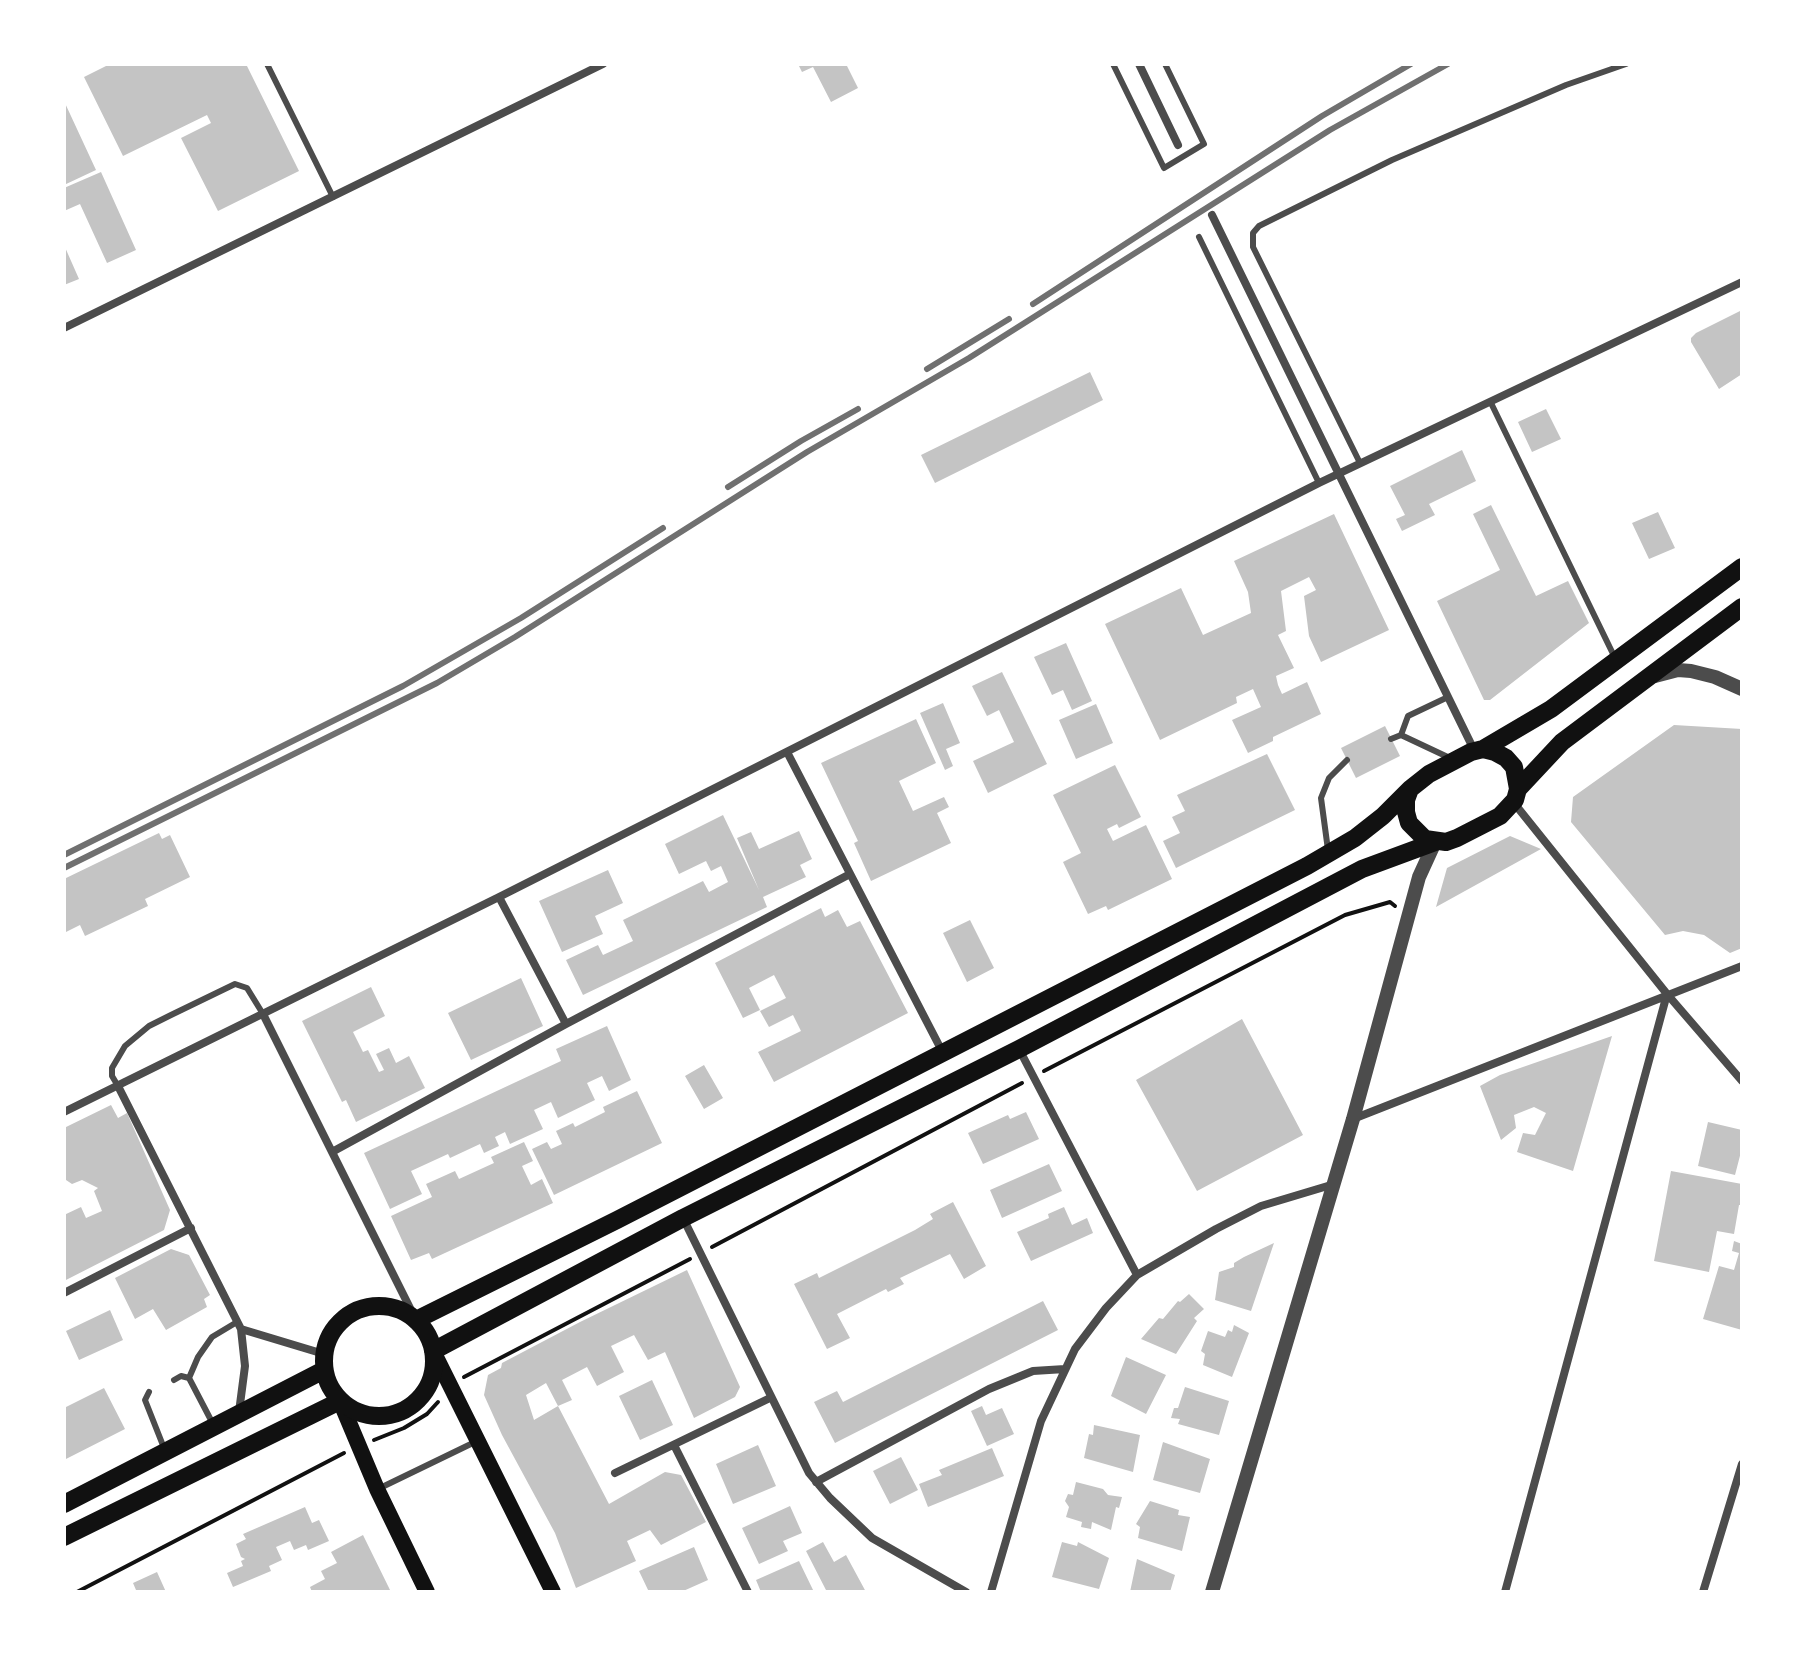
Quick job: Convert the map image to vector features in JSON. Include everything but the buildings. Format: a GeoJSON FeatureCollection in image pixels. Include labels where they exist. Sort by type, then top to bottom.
{"type":"FeatureCollection","features":[{"type":"Feature","properties":{"kind":"main road"},"geometry":{"type":"LineString","coordinates":[[416,1320],[1329,853],[1383,816],[1418,780],[1544,714],[1742,567]]}},
{"type":"Feature","properties":{"kind":"main road"},"geometry":{"type":"LineString","coordinates":[[433,1351],[683,1218],[1019,1049],[1362,869],[1435,842],[1457,838],[1500,816],[1562,742],[1742,607]]}},
{"type":"Feature","properties":{"kind":"main road"},"geometry":{"type":"LineString","coordinates":[[1479,750],[1495,752],[1514,767],[1516,796]]}},
{"type":"Feature","properties":{"kind":"main road"},"geometry":{"type":"LineString","coordinates":[[1410,789],[1406,800],[1409,823],[1425,839],[1435,842]]}},
{"type":"Feature","properties":{"kind":"main road"},"geometry":{"type":"LineString","coordinates":[[367,1307],[393,1308],[416,1320],[430,1340],[433,1351],[434,1369],[418,1400],[388,1416],[371,1416],[354,1411],[340,1401],[332,1392],[324,1362],[328,1339],[337,1324],[351,1313],[367,1307]]}},
{"type":"Feature","properties":{"kind":"main road"},"geometry":{"type":"LineString","coordinates":[[433,1351],[553,1592]]}},
{"type":"Feature","properties":{"kind":"main road"},"geometry":{"type":"LineString","coordinates":[[64,1504],[238,1416],[324,1362]]}},
{"type":"Feature","properties":{"kind":"main road"},"geometry":{"type":"LineString","coordinates":[[340,1401],[377,1489],[427,1592]]}},
{"type":"Feature","properties":{"kind":"main road"},"geometry":{"type":"LineString","coordinates":[[64,1537],[340,1401]]}},
{"type":"Feature","properties":{"kind":"street"},"geometry":{"type":"LineString","coordinates":[[64,328],[603,64]]}},
{"type":"Feature","properties":{"kind":"street"},"geometry":{"type":"LineString","coordinates":[[1139,64],[1178,145]]}},
{"type":"Feature","properties":{"kind":"street"},"geometry":{"type":"LineString","coordinates":[[1212,215],[1448,697],[1479,750]]}},
{"type":"Feature","properties":{"kind":"street"},"geometry":{"type":"LineString","coordinates":[[64,1112],[499,897],[1319,483],[1742,282]]}},
{"type":"Feature","properties":{"kind":"street"},"geometry":{"type":"LineString","coordinates":[[1650,677],[1678,670],[1691,671],[1742,689]]}},
{"type":"Feature","properties":{"kind":"street"},"geometry":{"type":"LineString","coordinates":[[787,752],[943,1053]]}},
{"type":"Feature","properties":{"kind":"street"},"geometry":{"type":"LineString","coordinates":[[1516,796],[1667,994],[1742,1081]]}},
{"type":"Feature","properties":{"kind":"street"},"geometry":{"type":"LineString","coordinates":[[1212,1592],[1353,1119],[1419,877],[1435,842]]}},
{"type":"Feature","properties":{"kind":"street"},"geometry":{"type":"LineString","coordinates":[[332,1152],[850,874]]}},
{"type":"Feature","properties":{"kind":"street"},"geometry":{"type":"LineString","coordinates":[[499,897],[566,1024]]}},
{"type":"Feature","properties":{"kind":"street"},"geometry":{"type":"LineString","coordinates":[[1353,1119],[1742,966]]}},
{"type":"Feature","properties":{"kind":"street"},"geometry":{"type":"LineString","coordinates":[[1505,1592],[1667,994]]}},
{"type":"Feature","properties":{"kind":"street"},"geometry":{"type":"LineString","coordinates":[[263,1014],[416,1320]]}},
{"type":"Feature","properties":{"kind":"street"},"geometry":{"type":"LineString","coordinates":[[1019,1049],[1137,1275]]}},
{"type":"Feature","properties":{"kind":"street"},"geometry":{"type":"LineString","coordinates":[[118,1086],[239,1326],[245,1366],[238,1416]]}},
{"type":"Feature","properties":{"kind":"street"},"geometry":{"type":"LineString","coordinates":[[991,1592],[1041,1421],[1075,1349],[1106,1308],[1137,1275],[1261,1206],[1331,1185]]}},
{"type":"Feature","properties":{"kind":"street"},"geometry":{"type":"LineString","coordinates":[[683,1218],[809,1473],[872,1538],[966,1592]]}},
{"type":"Feature","properties":{"kind":"street"},"geometry":{"type":"LineString","coordinates":[[64,1293],[191,1228]]}},
{"type":"Feature","properties":{"kind":"street"},"geometry":{"type":"LineString","coordinates":[[239,1326],[324,1362]]}},
{"type":"Feature","properties":{"kind":"street"},"geometry":{"type":"LineString","coordinates":[[816,1482],[989,1389],[1033,1371],[1065,1369]]}},
{"type":"Feature","properties":{"kind":"street"},"geometry":{"type":"LineString","coordinates":[[615,1473],[770,1398]]}},
{"type":"Feature","properties":{"kind":"street"},"geometry":{"type":"LineString","coordinates":[[674,1445],[748,1592]]}},
{"type":"Feature","properties":{"kind":"street"},"geometry":{"type":"LineString","coordinates":[[1703,1592],[1742,1464]]}},
{"type":"Feature","properties":{"kind":"lane"},"geometry":{"type":"LineString","coordinates":[[267,64],[334,197]]}},
{"type":"Feature","properties":{"kind":"lane"},"geometry":{"type":"LineString","coordinates":[[1113,64],[1164,168],[1204,144],[1165,64]]}},
{"type":"Feature","properties":{"kind":"lane"},"geometry":{"type":"LineString","coordinates":[[1360,463],[1253,247],[1253,233],[1259,226],[1392,160],[1566,85],[1626,64]]}},
{"type":"Feature","properties":{"kind":"lane"},"geometry":{"type":"LineString","coordinates":[[1199,237],[1319,483]]}},
{"type":"Feature","properties":{"kind":"lane"},"geometry":{"type":"LineString","coordinates":[[1491,403],[1617,661]]}},
{"type":"Feature","properties":{"kind":"lane"},"geometry":{"type":"LineString","coordinates":[[1401,735],[1408,716],[1448,697]]}},
{"type":"Feature","properties":{"kind":"lane"},"geometry":{"type":"LineString","coordinates":[[1391,739],[1401,735],[1455,760]]}},
{"type":"Feature","properties":{"kind":"lane"},"geometry":{"type":"LineString","coordinates":[[1329,853],[1321,798],[1329,778],[1347,760]]}},
{"type":"Feature","properties":{"kind":"lane"},"geometry":{"type":"LineString","coordinates":[[118,1086],[112,1076],[112,1068],[125,1046],[149,1026],[171,1015],[235,984],[247,988],[263,1014]]}},
{"type":"Feature","properties":{"kind":"lane"},"geometry":{"type":"LineString","coordinates":[[189,1378],[198,1357],[212,1337],[239,1326]]}},
{"type":"Feature","properties":{"kind":"lane"},"geometry":{"type":"LineString","coordinates":[[174,1380],[181,1376],[189,1378],[215,1428]]}},
{"type":"Feature","properties":{"kind":"lane"},"geometry":{"type":"LineString","coordinates":[[149,1392],[145,1400],[166,1452]]}},
{"type":"Feature","properties":{"kind":"lane"},"geometry":{"type":"LineString","coordinates":[[377,1489],[478,1441]]}},
{"type":"Feature","properties":{"kind":"path"},"geometry":{"type":"LineString","coordinates":[[77,1592],[358,1446],[404,1428],[427,1414],[451,1384],[1345,915],[1390,902],[1409,915]]}},
{"type":"Feature","properties":{"kind":"railway"},"geometry":{"type":"LineString","coordinates":[[1033,304],[1322,116],[1411,64]]}},
{"type":"Feature","properties":{"kind":"railway"},"geometry":{"type":"LineString","coordinates":[[64,868],[437,683],[807,452],[969,358],[1330,130],[1448,64]]}},
{"type":"Feature","properties":{"kind":"railway"},"geometry":{"type":"LineString","coordinates":[[927,369],[1009,319]]}},
{"type":"Feature","properties":{"kind":"railway"},"geometry":{"type":"LineString","coordinates":[[728,487],[858,409]]}},
{"type":"Feature","properties":{"kind":"railway"},"geometry":{"type":"LineString","coordinates":[[64,855],[403,686],[521,618],[663,528]]}}]}
